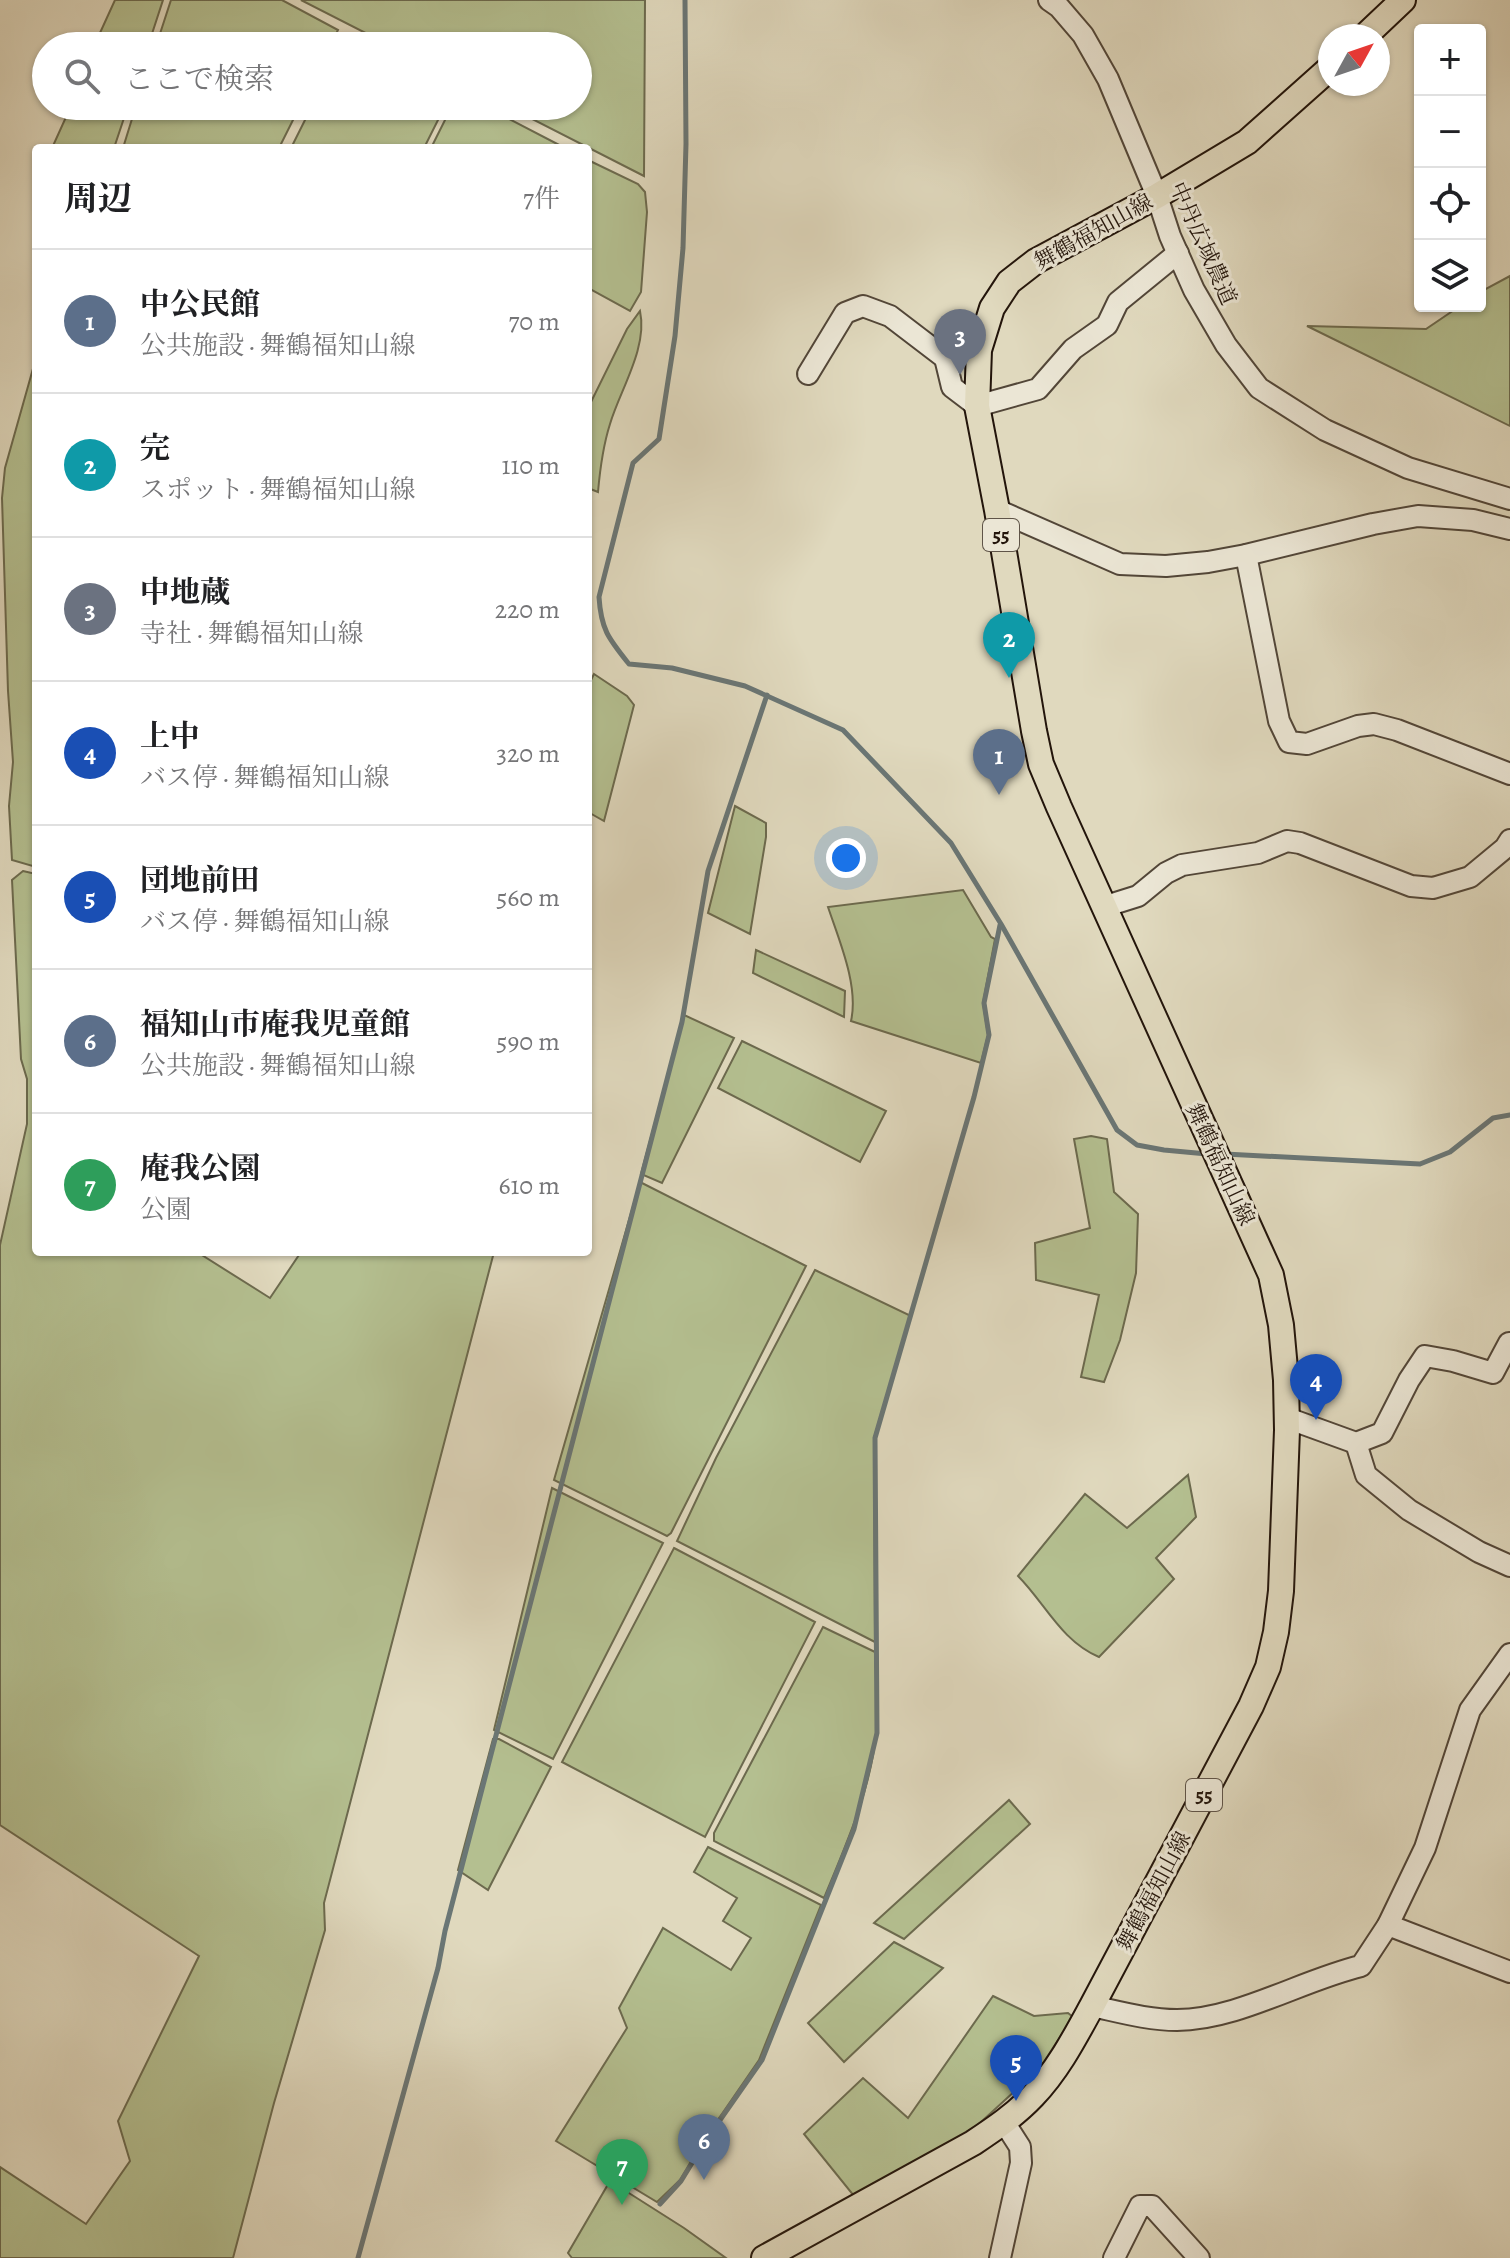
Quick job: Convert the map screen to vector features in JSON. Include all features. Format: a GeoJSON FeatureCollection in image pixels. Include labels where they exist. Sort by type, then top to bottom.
{"type":"FeatureCollection","features":[{"type":"Feature","properties":{"kind":"main road"},"geometry":{"type":"LineString","coordinates":[[1378,24],[1403,0]]}},
{"type":"Feature","properties":{"kind":"main road","name":"舞鶴福知山線"},"geometry":{"type":"LineString","coordinates":[[775,2255],[973,2143],[1004,2122],[1034,2094],[1065,2053],[1092,2006],[1251,1706],[1268,1667],[1281,1591],[1287,1418],[1281,1325],[1271,1275],[1041,764],[977,406],[979,350],[992,308],[1009,282],[1036,261],[1157,196],[1247,142],[1318,79]]}},
{"type":"Feature","properties":{"kind":"street","name":"中丹広域農道"},"geometry":{"type":"LineString","coordinates":[[1049,0],[1083,35],[1108,79],[1194,290],[1226,345],[1259,388],[1325,430],[1408,468],[1510,499]]}},
{"type":"Feature","properties":{"kind":"street"},"geometry":{"type":"LineString","coordinates":[[808,374],[845,313],[863,306],[890,316],[945,358],[952,387],[977,406],[1038,389],[1073,349],[1107,325],[1118,302],[1178,253]]}},
{"type":"Feature","properties":{"kind":"street"},"geometry":{"type":"LineString","coordinates":[[945,358],[979,350]]}},
{"type":"Feature","properties":{"kind":"street"},"geometry":{"type":"LineString","coordinates":[[997,510],[1120,564],[1166,566],[1246,555],[1418,516],[1473,520],[1510,529]]}},
{"type":"Feature","properties":{"kind":"street"},"geometry":{"type":"LineString","coordinates":[[1246,555],[1279,721],[1289,742],[1307,744],[1358,726],[1374,724],[1510,774]]}},
{"type":"Feature","properties":{"kind":"street"},"geometry":{"type":"LineString","coordinates":[[1103,907],[1138,896],[1166,873],[1182,865],[1258,853],[1287,841],[1300,843],[1411,886],[1433,888],[1470,877],[1505,848],[1510,840]]}},
{"type":"Feature","properties":{"kind":"street"},"geometry":{"type":"LineString","coordinates":[[1287,1418],[1356,1443],[1382,1433],[1425,1356],[1493,1373],[1509,1343]]}},
{"type":"Feature","properties":{"kind":"street"},"geometry":{"type":"LineString","coordinates":[[1356,1443],[1366,1475],[1409,1510],[1479,1552],[1510,1566]]}},
{"type":"Feature","properties":{"kind":"street"},"geometry":{"type":"LineString","coordinates":[[1092,2006],[1147,2018],[1179,2020],[1213,2016],[1332,1973],[1361,1966],[1388,1925],[1433,1828],[1470,1710],[1510,1654]]}},
{"type":"Feature","properties":{"kind":"street"},"geometry":{"type":"LineString","coordinates":[[1388,1925],[1510,1972]]}},
{"type":"Feature","properties":{"kind":"street"},"geometry":{"type":"LineString","coordinates":[[1000,2258],[1021,2163],[1020,2147],[1004,2122]]}},
{"type":"Feature","properties":{"kind":"street"},"geometry":{"type":"LineString","coordinates":[[1114,2258],[1140,2206],[1152,2206],[1199,2258]]}},
{"type":"Feature","properties":{"kind":"green space"},"geometry":{"type":"Polygon","coordinates":[[[115,0],[163,0],[153,32],[100,32],[115,0]]]}},
{"type":"Feature","properties":{"kind":"green space"},"geometry":{"type":"Polygon","coordinates":[[[171,0],[282,0],[338,30],[337,32],[161,32],[171,0]]]}},
{"type":"Feature","properties":{"kind":"green space"},"geometry":{"type":"Polygon","coordinates":[[[301,0],[645,0],[644,176],[592,149],[592,144],[581,144],[534,120],[592,120],[592,32],[364,32],[301,0]]]}},
{"type":"Feature","properties":{"kind":"green space"},"geometry":{"type":"Polygon","coordinates":[[[65,120],[123,120],[115,144],[54,144],[65,120]]]}},
{"type":"Feature","properties":{"kind":"green space"},"geometry":{"type":"Polygon","coordinates":[[[132,120],[293,120],[281,144],[124,144],[132,120]]]}},
{"type":"Feature","properties":{"kind":"green space"},"geometry":{"type":"Polygon","coordinates":[[[305,120],[438,120],[426,144],[293,144],[305,120]]]}},
{"type":"Feature","properties":{"kind":"green space"},"geometry":{"type":"Polygon","coordinates":[[[445,120],[511,120],[557,144],[433,144],[445,120]]]}},
{"type":"Feature","properties":{"kind":"green space"},"geometry":{"type":"Polygon","coordinates":[[[592,162],[638,184],[645,192],[647,212],[641,292],[630,311],[592,290],[592,162]]]}},
{"type":"Feature","properties":{"kind":"green space"},"geometry":{"type":"Polygon","coordinates":[[[1510,276],[1510,426],[1307,326],[1426,329],[1451,312],[1486,312],[1486,289],[1510,276]]]}},
{"type":"Feature","properties":{"kind":"green space"},"geometry":{"type":"Polygon","coordinates":[[[640,311],[637,354],[608,432],[598,492],[592,490],[592,400],[627,329],[640,311]]]}},
{"type":"Feature","properties":{"kind":"green space"},"geometry":{"type":"Polygon","coordinates":[[[32,372],[32,866],[12,860],[9,806],[13,762],[2,498],[5,468],[32,372]]]}},
{"type":"Feature","properties":{"kind":"green space"},"geometry":{"type":"Polygon","coordinates":[[[594,674],[627,696],[634,705],[604,821],[592,814],[594,674]]]}},
{"type":"Feature","properties":{"kind":"green space"},"geometry":{"type":"Polygon","coordinates":[[[735,806],[766,823],[750,934],[708,913],[735,806]]]}},
{"type":"Feature","properties":{"kind":"green space"},"geometry":{"type":"Polygon","coordinates":[[[23,871],[32,873],[32,1256],[203,1256],[270,1298],[298,1256],[493,1256],[324,1903],[325,1930],[233,2258],[0,2258],[0,2167],[86,2224],[130,2161],[118,2121],[199,1956],[0,1825],[0,1245],[27,1124],[27,1079],[21,1059],[12,880],[23,871]]]}},
{"type":"Feature","properties":{"kind":"green space"},"geometry":{"type":"Polygon","coordinates":[[[963,890],[995,939],[983,1003],[988,1035],[981,1063],[851,1021],[850,978],[828,907],[963,890]]]}},
{"type":"Feature","properties":{"kind":"green space"},"geometry":{"type":"Polygon","coordinates":[[[756,950],[845,991],[844,1017],[753,973],[756,950]]]}},
{"type":"Feature","properties":{"kind":"green space"},"geometry":{"type":"Polygon","coordinates":[[[684,1015],[734,1038],[662,1183],[641,1174],[684,1015]]]}},
{"type":"Feature","properties":{"kind":"green space"},"geometry":{"type":"Polygon","coordinates":[[[742,1041],[886,1111],[860,1162],[718,1088],[742,1041]]]}},
{"type":"Feature","properties":{"kind":"green space"},"geometry":{"type":"Polygon","coordinates":[[[1091,1136],[1107,1139],[1114,1192],[1138,1214],[1136,1273],[1120,1340],[1104,1382],[1081,1377],[1099,1295],[1036,1280],[1035,1243],[1090,1228],[1074,1139],[1091,1136]]]}},
{"type":"Feature","properties":{"kind":"green space"},"geometry":{"type":"Polygon","coordinates":[[[640,1182],[806,1266],[667,1536],[554,1480],[640,1182]]]}},
{"type":"Feature","properties":{"kind":"green space"},"geometry":{"type":"Polygon","coordinates":[[[815,1270],[911,1316],[874,1438],[875,1642],[677,1541],[716,1458],[815,1270]]]}},
{"type":"Feature","properties":{"kind":"green space"},"geometry":{"type":"Polygon","coordinates":[[[1188,1475],[1196,1517],[1156,1558],[1174,1579],[1099,1657],[1064,1631],[1018,1576],[1085,1494],[1127,1528],[1188,1475]]]}},
{"type":"Feature","properties":{"kind":"green space"},"geometry":{"type":"Polygon","coordinates":[[[552,1488],[663,1543],[553,1759],[494,1730],[552,1488]]]}},
{"type":"Feature","properties":{"kind":"green space"},"geometry":{"type":"Polygon","coordinates":[[[674,1548],[815,1622],[705,1837],[562,1762],[674,1548]]]}},
{"type":"Feature","properties":{"kind":"green space"},"geometry":{"type":"Polygon","coordinates":[[[823,1627],[875,1652],[877,1702],[869,1774],[824,1898],[714,1841],[714,1833],[823,1627]]]}},
{"type":"Feature","properties":{"kind":"green space"},"geometry":{"type":"Polygon","coordinates":[[[493,1739],[499,1739],[551,1767],[488,1890],[458,1870],[493,1739]]]}},
{"type":"Feature","properties":{"kind":"green space"},"geometry":{"type":"Polygon","coordinates":[[[1009,1800],[1030,1824],[904,1939],[874,1923],[1009,1800]]]}},
{"type":"Feature","properties":{"kind":"green space"},"geometry":{"type":"Polygon","coordinates":[[[708,1847],[821,1905],[759,2060],[680,2180],[657,2202],[556,2141],[627,2028],[619,2008],[663,1928],[731,1970],[751,1938],[723,1921],[737,1898],[694,1872],[708,1847]]]}},
{"type":"Feature","properties":{"kind":"green space"},"geometry":{"type":"Polygon","coordinates":[[[894,1942],[943,1968],[844,2062],[808,2023],[894,1942]]]}},
{"type":"Feature","properties":{"kind":"green space"},"geometry":{"type":"Polygon","coordinates":[[[993,1996],[1034,2016],[1068,2013],[1073,2017],[1040,2068],[969,2133],[854,2196],[804,2134],[863,2078],[908,2118],[993,1996]]]}},
{"type":"Feature","properties":{"kind":"green space"},"geometry":{"type":"Polygon","coordinates":[[[610,2181],[726,2258],[572,2258],[568,2253],[610,2181]]]}},
{"type":"Feature","properties":{"kind":"waterway"},"geometry":{"type":"LineString","coordinates":[[685,0],[683,248],[675,336],[659,439],[633,463],[599,597],[607,634],[629,664],[672,668],[745,686],[843,730],[951,843],[1001,924],[1117,1130],[1137,1145],[1207,1154]]}},
{"type":"Feature","properties":{"kind":"waterway"},"geometry":{"type":"LineString","coordinates":[[358,2258],[438,1968],[445,1931],[682,1022],[708,871],[767,695]]}},
{"type":"Feature","properties":{"kind":"waterway"},"geometry":{"type":"LineString","coordinates":[[660,2204],[681,2181],[762,2060],[854,1829],[877,1733],[875,1438],[974,1097],[989,1035],[984,1003],[1000,925]]}},
{"type":"Feature","properties":{"kind":"waterway"},"geometry":{"type":"LineString","coordinates":[[1225,1154],[1420,1164],[1450,1152],[1493,1118],[1510,1115]]}},
{"type":"Feature","properties":{"kind":"place","name":"中地蔵"},"geometry":{"type":"Point","coordinates":[960,375]}},
{"type":"Feature","properties":{"kind":"place","name":"完"},"geometry":{"type":"Point","coordinates":[1009,678]}},
{"type":"Feature","properties":{"kind":"place","name":"中公民館"},"geometry":{"type":"Point","coordinates":[999,795]}},
{"type":"Feature","properties":{"kind":"place","name":"上中"},"geometry":{"type":"Point","coordinates":[1316,1420]}},
{"type":"Feature","properties":{"kind":"place","name":"団地前田"},"geometry":{"type":"Point","coordinates":[1016,2101]}},
{"type":"Feature","properties":{"kind":"place","name":"福知山市庵我児童館"},"geometry":{"type":"Point","coordinates":[704,2180]}},
{"type":"Feature","properties":{"kind":"place","name":"庵我公園"},"geometry":{"type":"Point","coordinates":[622,2205]}}]}
